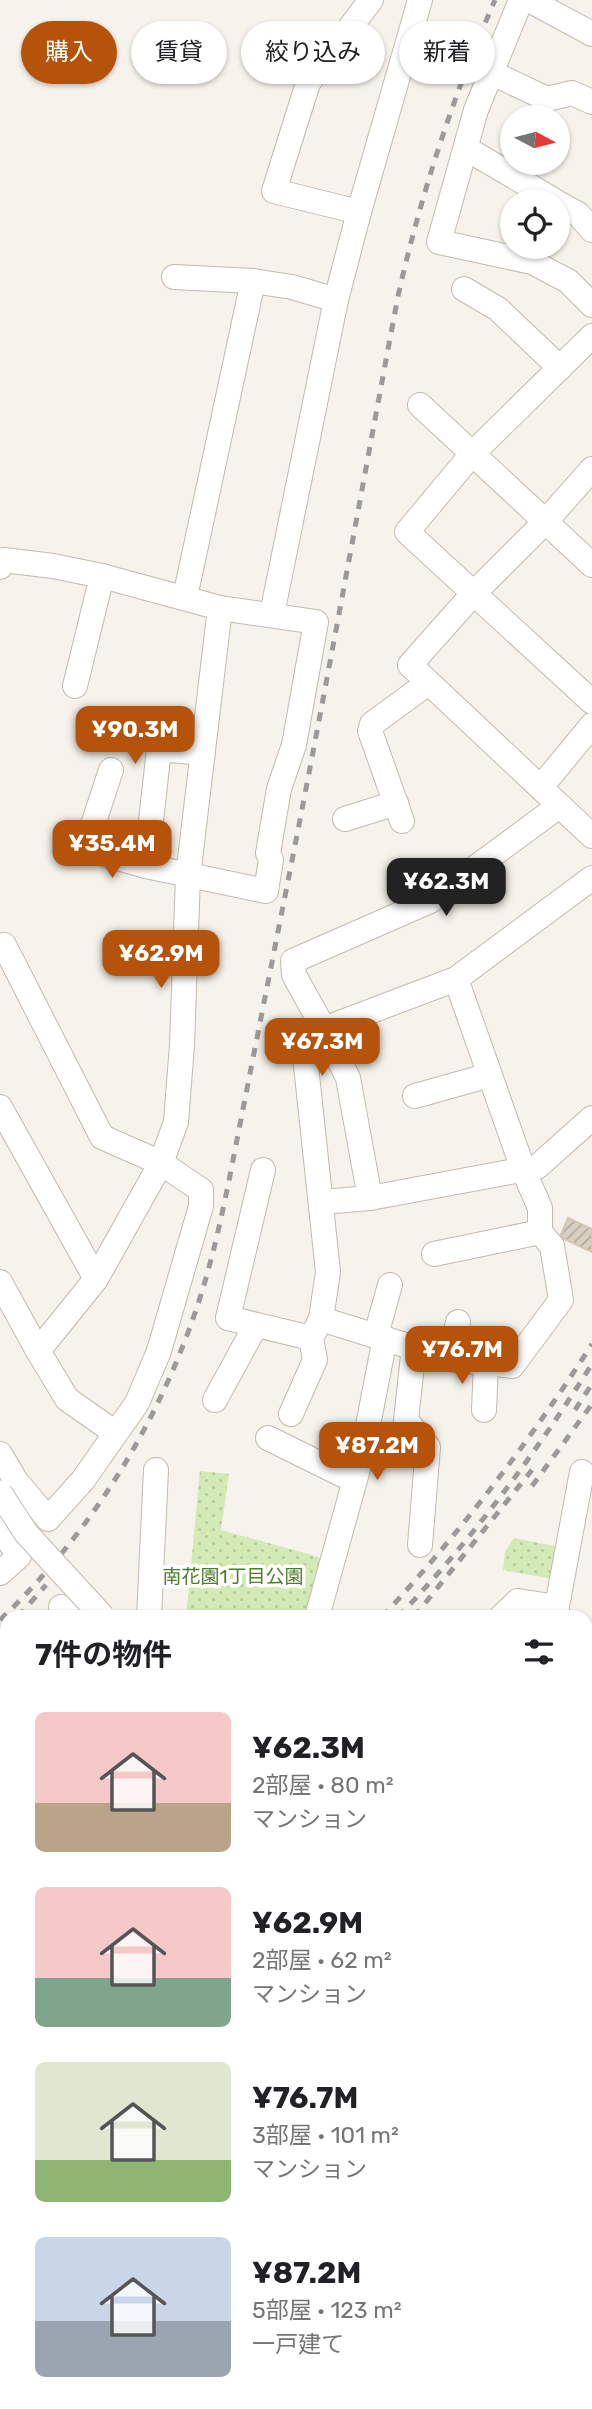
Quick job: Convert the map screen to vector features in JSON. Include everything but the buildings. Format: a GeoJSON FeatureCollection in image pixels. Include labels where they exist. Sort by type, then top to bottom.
{"type":"FeatureCollection","features":[{"type":"Feature","properties":{"kind":"street"},"geometry":{"type":"LineString","coordinates":[[359,212],[274,191],[308,83],[371,0]]}},
{"type":"Feature","properties":{"kind":"street"},"geometry":{"type":"LineString","coordinates":[[272,614],[335,300],[420,0]]}},
{"type":"Feature","properties":{"kind":"street"},"geometry":{"type":"LineString","coordinates":[[495,60],[521,0]]}},
{"type":"Feature","properties":{"kind":"street"},"geometry":{"type":"LineString","coordinates":[[529,0],[592,34]]}},
{"type":"Feature","properties":{"kind":"street"},"geometry":{"type":"LineString","coordinates":[[495,74],[547,99],[572,93],[592,102]]}},
{"type":"Feature","properties":{"kind":"street"},"geometry":{"type":"LineString","coordinates":[[486,84],[439,242],[532,262],[568,281],[592,304]]}},
{"type":"Feature","properties":{"kind":"street"},"geometry":{"type":"LineString","coordinates":[[467,149],[575,210]]}},
{"type":"Feature","properties":{"kind":"street"},"geometry":{"type":"LineString","coordinates":[[174,277],[253,281],[292,287],[335,300]]}},
{"type":"Feature","properties":{"kind":"street"},"geometry":{"type":"LineString","coordinates":[[185,597],[253,281]]}},
{"type":"Feature","properties":{"kind":"street"},"geometry":{"type":"LineString","coordinates":[[464,289],[498,309],[560,368]]}},
{"type":"Feature","properties":{"kind":"street"},"geometry":{"type":"LineString","coordinates":[[592,336],[472,454],[407,532],[592,702]]}},
{"type":"Feature","properties":{"kind":"street"},"geometry":{"type":"LineString","coordinates":[[419,405],[592,565]]}},
{"type":"Feature","properties":{"kind":"street"},"geometry":{"type":"LineString","coordinates":[[592,469],[546,521],[472,594],[410,666],[592,836]]}},
{"type":"Feature","properties":{"kind":"street"},"geometry":{"type":"LineString","coordinates":[[0,567],[4,560],[53,566],[102,576],[220,608],[316,622],[293,745],[279,789],[268,853],[271,860],[266,891],[188,876],[85,849],[111,770]]}},
{"type":"Feature","properties":{"kind":"street"},"geometry":{"type":"LineString","coordinates":[[75,686],[102,576]]}},
{"type":"Feature","properties":{"kind":"street"},"geometry":{"type":"LineString","coordinates":[[37,1351],[96,1279],[161,1163],[176,1122],[182,1045],[188,876],[220,608]]}},
{"type":"Feature","properties":{"kind":"street"},"geometry":{"type":"LineString","coordinates":[[345,819],[399,812],[370,731],[372,724],[428,683]]}},
{"type":"Feature","properties":{"kind":"street"},"geometry":{"type":"LineString","coordinates":[[541,787],[592,725]]}},
{"type":"Feature","properties":{"kind":"street"},"geometry":{"type":"LineString","coordinates":[[146,866],[159,750],[203,753]]}},
{"type":"Feature","properties":{"kind":"street"},"geometry":{"type":"LineString","coordinates":[[370,1198],[348,1078],[294,975],[293,961],[430,901],[559,806]]}},
{"type":"Feature","properties":{"kind":"street"},"geometry":{"type":"LineString","coordinates":[[291,1414],[316,1360],[316,1328],[328,1272],[304,1047],[326,1034],[456,978],[592,878]]}},
{"type":"Feature","properties":{"kind":"street"},"geometry":{"type":"LineString","coordinates":[[0,947],[4,945],[102,1137],[161,1163],[201,1190],[201,1206],[159,1351],[137,1403],[114,1432],[83,1480],[48,1519],[16,1481],[0,1454]]}},
{"type":"Feature","properties":{"kind":"street"},"geometry":{"type":"LineString","coordinates":[[263,1170],[228,1318],[256,1325],[316,1328],[380,1337],[450,1359],[512,1366],[561,1300],[552,1246],[540,1232],[540,1208],[523,1169],[456,978]]}},
{"type":"Feature","properties":{"kind":"street"},"geometry":{"type":"LineString","coordinates":[[415,1096],[490,1075]]}},
{"type":"Feature","properties":{"kind":"street"},"geometry":{"type":"LineString","coordinates":[[0,1107],[96,1279]]}},
{"type":"Feature","properties":{"kind":"street"},"geometry":{"type":"LineString","coordinates":[[321,1202],[370,1198],[537,1167],[592,1118]]}},
{"type":"Feature","properties":{"kind":"street"},"geometry":{"type":"LineString","coordinates":[[434,1254],[540,1232]]}},
{"type":"Feature","properties":{"kind":"street"},"geometry":{"type":"LineString","coordinates":[[0,1282],[37,1351],[67,1399],[114,1432]]}},
{"type":"Feature","properties":{"kind":"street"},"geometry":{"type":"LineString","coordinates":[[319,1610],[363,1451],[390,1285]]}},
{"type":"Feature","properties":{"kind":"street"},"geometry":{"type":"LineString","coordinates":[[450,1359],[458,1322]]}},
{"type":"Feature","properties":{"kind":"street"},"geometry":{"type":"LineString","coordinates":[[215,1400],[256,1325]]}},
{"type":"Feature","properties":{"kind":"street"},"geometry":{"type":"LineString","coordinates":[[414,1347],[406,1420],[428,1447],[420,1545]]}},
{"type":"Feature","properties":{"kind":"street"},"geometry":{"type":"LineString","coordinates":[[484,1410],[486,1363]]}},
{"type":"Feature","properties":{"kind":"street"},"geometry":{"type":"LineString","coordinates":[[268,1438],[354,1480]]}},
{"type":"Feature","properties":{"kind":"street"},"geometry":{"type":"LineString","coordinates":[[149,1610],[156,1470]]}},
{"type":"Feature","properties":{"kind":"street"},"geometry":{"type":"LineString","coordinates":[[556,1610],[582,1472]]}},
{"type":"Feature","properties":{"kind":"street"},"geometry":{"type":"LineString","coordinates":[[0,1493],[26,1533],[97,1610]]}},
{"type":"Feature","properties":{"kind":"street"},"geometry":{"type":"LineString","coordinates":[[0,1528],[19,1556],[0,1573]]}},
{"type":"Feature","properties":{"kind":"street"},"geometry":{"type":"LineString","coordinates":[[508,1610],[518,1601],[549,1610]]}},
{"type":"Feature","properties":{"kind":"green space","name":"南花園1丁目公園"},"geometry":{"type":"Polygon","coordinates":[[[200,1471],[229,1474],[221,1530],[326,1559],[314,1610],[187,1610],[200,1471]]]}},
{"type":"Feature","properties":{"kind":"green space"},"geometry":{"type":"Polygon","coordinates":[[[514,1538],[559,1547],[553,1579],[503,1570],[505,1552],[514,1538]]]}},
{"type":"Feature","properties":{"kind":"railway"},"geometry":{"type":"LineString","coordinates":[[10,1610],[62,1552],[116,1478],[160,1398],[179,1356],[203,1289],[227,1189],[287,886],[398,296],[439,146],[465,72],[495,0]]}},
{"type":"Feature","properties":{"kind":"railway"},"geometry":{"type":"LineString","coordinates":[[388,1610],[493,1485],[592,1344]]}},
{"type":"Feature","properties":{"kind":"railway"},"geometry":{"type":"LineString","coordinates":[[405,1610],[477,1527],[592,1364]]}},
{"type":"Feature","properties":{"kind":"railway"},"geometry":{"type":"LineString","coordinates":[[575,1410],[592,1384]]}},
{"type":"Feature","properties":{"kind":"railway"},"geometry":{"type":"LineString","coordinates":[[532,1486],[592,1404]]}},
{"type":"Feature","properties":{"kind":"railway"},"geometry":{"type":"LineString","coordinates":[[420,1610],[532,1470]]}},
{"type":"Feature","properties":{"kind":"railway"},"geometry":{"type":"LineString","coordinates":[[24,1610],[46,1585]]}}]}
